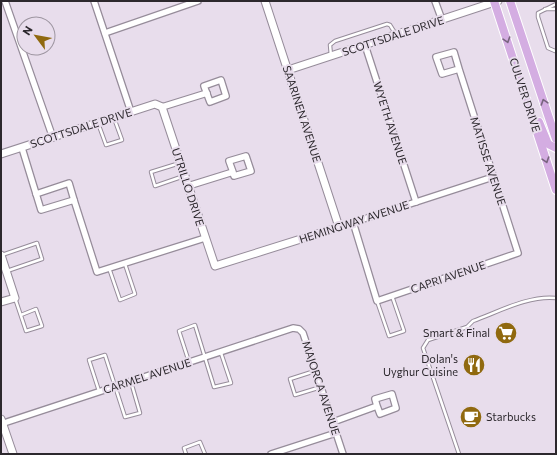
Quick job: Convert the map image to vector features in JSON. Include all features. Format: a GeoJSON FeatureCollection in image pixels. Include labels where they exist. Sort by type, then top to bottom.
{"type":"FeatureCollection","features":[{"type":"Feature","properties":{"kind":"main road","name":"CULVER DRIVE"},"geometry":{"type":"LineString","coordinates":[[510,1],[556,140]]}},
{"type":"Feature","properties":{"kind":"main road","name":"CULVER DRIVE"},"geometry":{"type":"LineString","coordinates":[[496,2],[556,190]]}},
{"type":"Feature","properties":{"kind":"main road"},"geometry":{"type":"LineString","coordinates":[[530,109],[537,116],[548,144],[556,148]]}},
{"type":"Feature","properties":{"kind":"street"},"geometry":{"type":"LineString","coordinates":[[5,1],[52,138]]}},
{"type":"Feature","properties":{"kind":"street"},"geometry":{"type":"LineString","coordinates":[[94,1],[131,112]]}},
{"type":"Feature","properties":{"kind":"street"},"geometry":{"type":"LineString","coordinates":[[105,33],[180,4],[198,1]]}},
{"type":"Feature","properties":{"kind":"street","name":"SAARINEN AVENUE"},"geometry":{"type":"LineString","coordinates":[[265,1],[338,226]]}},
{"type":"Feature","properties":{"kind":"street"},"geometry":{"type":"LineString","coordinates":[[436,1],[442,20]]}},
{"type":"Feature","properties":{"kind":"street","name":"SCOTTSDALE DRIVE"},"geometry":{"type":"LineString","coordinates":[[288,70],[496,2]]}},
{"type":"Feature","properties":{"kind":"street","name":"WYETH AVENUE"},"geometry":{"type":"LineString","coordinates":[[365,45],[416,202]]}},
{"type":"Feature","properties":{"kind":"street","name":"MATISSE AVENUE"},"geometry":{"type":"LineString","coordinates":[[459,69],[442,74],[436,57],[454,52],[518,253]]}},
{"type":"Feature","properties":{"kind":"street"},"geometry":{"type":"LineString","coordinates":[[221,80],[226,96],[210,102],[207,93],[204,86],[221,80]]}},
{"type":"Feature","properties":{"kind":"street","name":"SCOTTSDALE DRIVE"},"geometry":{"type":"LineString","coordinates":[[1,154],[155,104],[162,107],[207,93]]}},
{"type":"Feature","properties":{"kind":"street","name":"UTRILLO DRIVE"},"geometry":{"type":"LineString","coordinates":[[162,107],[215,266]]}},
{"type":"Feature","properties":{"kind":"street"},"geometry":{"type":"LineString","coordinates":[[22,148],[41,210],[74,200]]}},
{"type":"Feature","properties":{"kind":"street"},"geometry":{"type":"LineString","coordinates":[[188,186],[233,172]]}},
{"type":"Feature","properties":{"kind":"street","name":"HEMINGWAY AVENUE"},"geometry":{"type":"LineString","coordinates":[[215,266],[493,177]]}},
{"type":"Feature","properties":{"kind":"street"},"geometry":{"type":"LineString","coordinates":[[36,194],[69,183],[97,272],[205,238]]}},
{"type":"Feature","properties":{"kind":"street"},"geometry":{"type":"LineString","coordinates":[[353,222],[377,301]]}},
{"type":"Feature","properties":{"kind":"street","name":"CAPRI AVENUE"},"geometry":{"type":"LineString","coordinates":[[377,301],[518,253]]}},
{"type":"Feature","properties":{"kind":"street"},"geometry":{"type":"LineString","coordinates":[[1,255],[15,298],[1,302]]}},
{"type":"Feature","properties":{"kind":"street","name":"CARMEL AVENUE"},"geometry":{"type":"LineString","coordinates":[[2,422],[131,382],[294,328]]}},
{"type":"Feature","properties":{"kind":"street","name":"MAJORCA AVENUE"},"geometry":{"type":"LineString","coordinates":[[294,328],[299,329],[303,333],[343,454]]}},
{"type":"Feature","properties":{"kind":"street"},"geometry":{"type":"LineString","coordinates":[[332,422],[377,406]]}},
{"type":"Feature","properties":{"kind":"street"},"geometry":{"type":"LineString","coordinates":[[2,422],[13,454]]}},
{"type":"Feature","properties":{"kind":"street"},"geometry":{"type":"LineString","coordinates":[[271,454],[336,433]]}},
{"type":"Feature","properties":{"kind":"lane"},"geometry":{"type":"LineString","coordinates":[[555,51],[548,48],[538,13],[556,4]]}},
{"type":"Feature","properties":{"kind":"lane"},"geometry":{"type":"LineString","coordinates":[[544,10],[556,9]]}},
{"type":"Feature","properties":{"kind":"lane"},"geometry":{"type":"LineString","coordinates":[[331,56],[330,46],[335,41],[387,24],[390,25],[396,35]]}},
{"type":"Feature","properties":{"kind":"lane"},"geometry":{"type":"LineString","coordinates":[[98,123],[106,145],[122,140],[114,118]]}},
{"type":"Feature","properties":{"kind":"lane"},"geometry":{"type":"LineString","coordinates":[[180,163],[151,172],[155,186],[185,176]]}},
{"type":"Feature","properties":{"kind":"lane"},"geometry":{"type":"LineString","coordinates":[[1,255],[37,243],[42,259],[6,271]]}},
{"type":"Feature","properties":{"kind":"lane"},"geometry":{"type":"LineString","coordinates":[[109,268],[120,300],[135,294],[125,263]]}},
{"type":"Feature","properties":{"kind":"lane"},"geometry":{"type":"LineString","coordinates":[[377,301],[389,336],[404,331],[392,296]]}},
{"type":"Feature","properties":{"kind":"lane"},"geometry":{"type":"LineString","coordinates":[[459,454],[424,348],[424,344],[428,340],[468,327],[473,321],[530,301],[547,297],[556,298]]}},
{"type":"Feature","properties":{"kind":"lane"},"geometry":{"type":"LineString","coordinates":[[15,298],[26,331],[42,326],[36,309],[21,315]]}},
{"type":"Feature","properties":{"kind":"lane"},"geometry":{"type":"LineString","coordinates":[[189,363],[179,331],[195,325],[214,387],[230,382],[221,353]]}},
{"type":"Feature","properties":{"kind":"lane"},"geometry":{"type":"LineString","coordinates":[[99,392],[89,360],[105,355],[125,417],[140,413],[131,382]]}},
{"type":"Feature","properties":{"kind":"lane"},"geometry":{"type":"LineString","coordinates":[[316,371],[290,379],[293,390],[295,395],[321,387]]}},
{"type":"Feature","properties":{"kind":"lane"},"geometry":{"type":"LineString","coordinates":[[186,454],[184,448],[200,442],[205,454]]}},
{"type":"Feature","properties":{"kind":"place","name":"Smart & Final"},"geometry":{"type":"Point","coordinates":[506,333]}},
{"type":"Feature","properties":{"kind":"place","name":"Dolan's Uyghur Cuisine"},"geometry":{"type":"Point","coordinates":[474,365]}},
{"type":"Feature","properties":{"kind":"place","name":"Starbucks"},"geometry":{"type":"Point","coordinates":[471,417]}}]}
